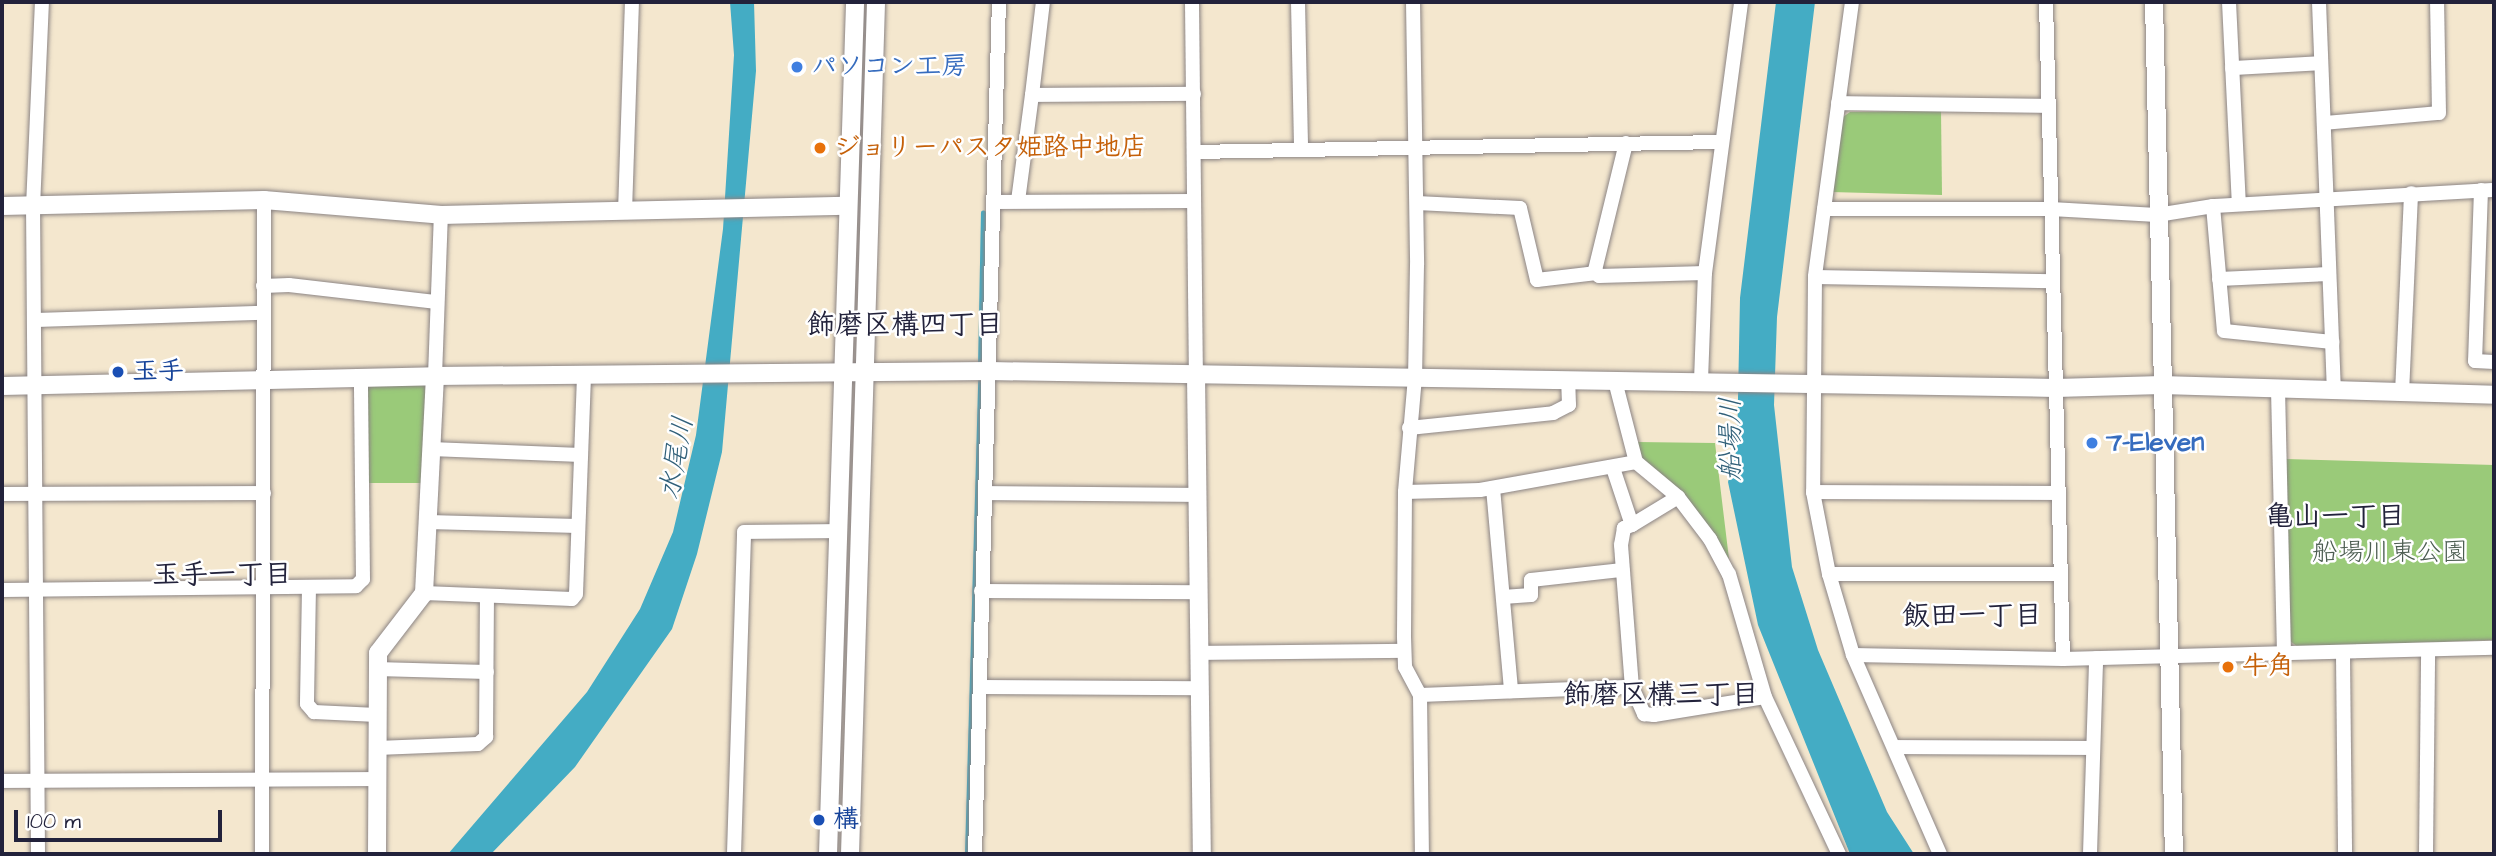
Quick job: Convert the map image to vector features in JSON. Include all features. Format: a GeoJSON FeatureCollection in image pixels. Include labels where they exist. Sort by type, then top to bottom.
{"type":"FeatureCollection","features":[{"type":"Feature","properties":{"kind":"street"},"geometry":{"type":"LineString","coordinates":[[38,854],[35,589],[38,494],[33,206],[42,2]]}},
{"type":"Feature","properties":{"kind":"street"},"geometry":{"type":"LineString","coordinates":[[625,212],[632,2]]}},
{"type":"Feature","properties":{"kind":"street"},"geometry":{"type":"LineString","coordinates":[[828,854],[846,206],[855,2]]}},
{"type":"Feature","properties":{"kind":"street"},"geometry":{"type":"LineString","coordinates":[[850,854],[876,2]]}},
{"type":"Feature","properties":{"kind":"street"},"geometry":{"type":"LineString","coordinates":[[975,854],[999,2]]}},
{"type":"Feature","properties":{"kind":"street"},"geometry":{"type":"LineString","coordinates":[[1018,201],[1043,2]]}},
{"type":"Feature","properties":{"kind":"street"},"geometry":{"type":"LineString","coordinates":[[1192,2],[1202,854]]}},
{"type":"Feature","properties":{"kind":"street"},"geometry":{"type":"LineString","coordinates":[[1298,2],[1301,148]]}},
{"type":"Feature","properties":{"kind":"street"},"geometry":{"type":"LineString","coordinates":[[1413,2],[1417,204],[1415,377],[1405,492],[1404,651],[1408,677],[1420,695],[1422,854]]}},
{"type":"Feature","properties":{"kind":"street"},"geometry":{"type":"LineString","coordinates":[[1701,381],[1704,273],[1741,2]]}},
{"type":"Feature","properties":{"kind":"street"},"geometry":{"type":"LineString","coordinates":[[1852,2],[1815,277],[1811,385],[1813,492],[1829,574],[1853,655],[1940,854]]}},
{"type":"Feature","properties":{"kind":"street"},"geometry":{"type":"LineString","coordinates":[[2046,2],[2058,574],[2063,659]]}},
{"type":"Feature","properties":{"kind":"street"},"geometry":{"type":"LineString","coordinates":[[2154,2],[2174,854]]}},
{"type":"Feature","properties":{"kind":"street"},"geometry":{"type":"LineString","coordinates":[[2229,2],[2239,204]]}},
{"type":"Feature","properties":{"kind":"street"},"geometry":{"type":"LineString","coordinates":[[2319,2],[2334,392]]}},
{"type":"Feature","properties":{"kind":"street"},"geometry":{"type":"LineString","coordinates":[[2324,123],[2439,113],[2437,2]]}},
{"type":"Feature","properties":{"kind":"street"},"geometry":{"type":"LineString","coordinates":[[2232,68],[2322,63]]}},
{"type":"Feature","properties":{"kind":"street"},"geometry":{"type":"LineString","coordinates":[[1032,94],[1194,94]]}},
{"type":"Feature","properties":{"kind":"street"},"geometry":{"type":"LineString","coordinates":[[1838,103],[2049,106]]}},
{"type":"Feature","properties":{"kind":"street"},"geometry":{"type":"LineString","coordinates":[[1194,152],[1721,142]]}},
{"type":"Feature","properties":{"kind":"street"},"geometry":{"type":"LineString","coordinates":[[1597,273],[1626,144]]}},
{"type":"Feature","properties":{"kind":"street"},"geometry":{"type":"LineString","coordinates":[[1824,209],[2051,209],[2157,215],[2239,204],[2488,190],[2475,361],[2494,362]]}},
{"type":"Feature","properties":{"kind":"street"},"geometry":{"type":"LineString","coordinates":[[2402,393],[2411,193]]}},
{"type":"Feature","properties":{"kind":"street"},"geometry":{"type":"LineString","coordinates":[[262,854],[264,200]]}},
{"type":"Feature","properties":{"kind":"street"},"geometry":{"type":"LineString","coordinates":[[2,206],[264,200],[441,215],[846,206]]}},
{"type":"Feature","properties":{"kind":"street"},"geometry":{"type":"LineString","coordinates":[[993,202],[1194,201]]}},
{"type":"Feature","properties":{"kind":"street"},"geometry":{"type":"LineString","coordinates":[[1417,204],[1520,208],[1536,280],[1597,273],[1704,273]]}},
{"type":"Feature","properties":{"kind":"street"},"geometry":{"type":"LineString","coordinates":[[2213,206],[2224,331],[2332,342]]}},
{"type":"Feature","properties":{"kind":"street"},"geometry":{"type":"LineString","coordinates":[[377,854],[378,653],[424,593],[441,215]]}},
{"type":"Feature","properties":{"kind":"street"},"geometry":{"type":"LineString","coordinates":[[2219,279],[2329,274]]}},
{"type":"Feature","properties":{"kind":"street"},"geometry":{"type":"LineString","coordinates":[[1815,277],[2053,281]]}},
{"type":"Feature","properties":{"kind":"street"},"geometry":{"type":"LineString","coordinates":[[263,286],[289,285],[438,302]]}},
{"type":"Feature","properties":{"kind":"street"},"geometry":{"type":"LineString","coordinates":[[36,320],[263,313]]}},
{"type":"Feature","properties":{"kind":"street"},"geometry":{"type":"LineString","coordinates":[[2,386],[263,378],[584,378],[989,371],[2056,388],[2162,385],[2494,395]]}},
{"type":"Feature","properties":{"kind":"street"},"geometry":{"type":"LineString","coordinates":[[2,590],[356,586],[363,579],[361,377]]}},
{"type":"Feature","properties":{"kind":"street"},"geometry":{"type":"LineString","coordinates":[[424,593],[487,598],[572,599],[576,594],[584,378]]}},
{"type":"Feature","properties":{"kind":"street"},"geometry":{"type":"LineString","coordinates":[[1409,428],[1553,413],[1569,405],[1568,380]]}},
{"type":"Feature","properties":{"kind":"street"},"geometry":{"type":"LineString","coordinates":[[1615,381],[1636,462],[1678,497],[1710,539],[1728,574],[1765,697],[1839,854]]}},
{"type":"Feature","properties":{"kind":"street"},"geometry":{"type":"LineString","coordinates":[[2278,389],[2284,655]]}},
{"type":"Feature","properties":{"kind":"street"},"geometry":{"type":"LineString","coordinates":[[431,449],[581,455]]}},
{"type":"Feature","properties":{"kind":"street"},"geometry":{"type":"LineString","coordinates":[[1405,492],[1493,488],[1636,462]]}},
{"type":"Feature","properties":{"kind":"street"},"geometry":{"type":"LineString","coordinates":[[1613,468],[1632,525]]}},
{"type":"Feature","properties":{"kind":"street"},"geometry":{"type":"LineString","coordinates":[[1493,488],[1511,691]]}},
{"type":"Feature","properties":{"kind":"street"},"geometry":{"type":"LineString","coordinates":[[1813,492],[2058,493]]}},
{"type":"Feature","properties":{"kind":"street"},"geometry":{"type":"LineString","coordinates":[[2,494],[264,493]]}},
{"type":"Feature","properties":{"kind":"street"},"geometry":{"type":"LineString","coordinates":[[985,493],[1198,495]]}},
{"type":"Feature","properties":{"kind":"street"},"geometry":{"type":"LineString","coordinates":[[1678,497],[1624,528],[1622,570],[1632,687],[1644,714],[1654,715],[1765,697]]}},
{"type":"Feature","properties":{"kind":"street"},"geometry":{"type":"LineString","coordinates":[[428,522],[578,526]]}},
{"type":"Feature","properties":{"kind":"street"},"geometry":{"type":"LineString","coordinates":[[734,854],[744,532],[839,531]]}},
{"type":"Feature","properties":{"kind":"street"},"geometry":{"type":"LineString","coordinates":[[1503,597],[1531,595],[1531,580],[1622,570]]}},
{"type":"Feature","properties":{"kind":"street"},"geometry":{"type":"LineString","coordinates":[[1829,574],[2058,574]]}},
{"type":"Feature","properties":{"kind":"street"},"geometry":{"type":"LineString","coordinates":[[309,587],[307,704],[314,712],[377,715]]}},
{"type":"Feature","properties":{"kind":"street"},"geometry":{"type":"LineString","coordinates":[[981,591],[1199,592]]}},
{"type":"Feature","properties":{"kind":"street"},"geometry":{"type":"LineString","coordinates":[[377,748],[478,744],[486,737],[487,598]]}},
{"type":"Feature","properties":{"kind":"street"},"geometry":{"type":"LineString","coordinates":[[1853,655],[2063,659],[2169,655],[2343,655],[2494,648]]}},
{"type":"Feature","properties":{"kind":"street"},"geometry":{"type":"LineString","coordinates":[[1199,653],[1404,651]]}},
{"type":"Feature","properties":{"kind":"street"},"geometry":{"type":"LineString","coordinates":[[2426,854],[2428,652]]}},
{"type":"Feature","properties":{"kind":"street"},"geometry":{"type":"LineString","coordinates":[[2343,655],[2345,854]]}},
{"type":"Feature","properties":{"kind":"street"},"geometry":{"type":"LineString","coordinates":[[2090,854],[2096,658]]}},
{"type":"Feature","properties":{"kind":"street"},"geometry":{"type":"LineString","coordinates":[[376,669],[486,671]]}},
{"type":"Feature","properties":{"kind":"street"},"geometry":{"type":"LineString","coordinates":[[981,687],[1200,688]]}},
{"type":"Feature","properties":{"kind":"street"},"geometry":{"type":"LineString","coordinates":[[1420,695],[1632,687]]}},
{"type":"Feature","properties":{"kind":"street"},"geometry":{"type":"LineString","coordinates":[[1894,747],[2092,748]]}},
{"type":"Feature","properties":{"kind":"street"},"geometry":{"type":"LineString","coordinates":[[2,781],[377,779]]}},
{"type":"Feature","properties":{"kind":"green space"},"geometry":{"type":"Polygon","coordinates":[[[1941,111],[1942,195],[1831,192],[1843,117],[1850,112],[1941,111]]]}},
{"type":"Feature","properties":{"kind":"green space"},"geometry":{"type":"Polygon","coordinates":[[[427,384],[424,483],[369,483],[367,385],[427,384]]]}},
{"type":"Feature","properties":{"kind":"green space"},"geometry":{"type":"Polygon","coordinates":[[[1637,442],[1715,443],[1729,559],[1680,490],[1644,462],[1637,442]]]}},
{"type":"Feature","properties":{"kind":"green space","name":"船場川東公園"},"geometry":{"type":"Polygon","coordinates":[[[2285,459],[2494,465],[2494,640],[2298,647],[2290,641],[2285,459]]]}},
{"type":"Feature","properties":{"kind":"water"},"geometry":{"type":"Polygon","coordinates":[[[730,2],[754,2],[756,71],[722,452],[697,554],[672,629],[575,767],[491,854],[448,854],[587,692],[640,609],[673,532],[696,435],[723,229],[734,55],[730,2]]]}},
{"type":"Feature","properties":{"kind":"water"},"geometry":{"type":"Polygon","coordinates":[[[1776,2],[1815,2],[1777,317],[1774,405],[1792,567],[1818,650],[1887,812],[1914,854],[1850,854],[1758,625],[1728,482],[1737,447],[1740,298],[1776,2]]]}},
{"type":"Feature","properties":{"kind":"waterway"},"geometry":{"type":"LineString","coordinates":[[980,367],[983,213]]}},
{"type":"Feature","properties":{"kind":"waterway"},"geometry":{"type":"LineString","coordinates":[[967,854],[980,376]]}},
{"type":"Feature","properties":{"kind":"place","name":"パソコン工房"},"geometry":{"type":"Point","coordinates":[797,67]}},
{"type":"Feature","properties":{"kind":"place","name":"ジョリーパスタ姫路中地店"},"geometry":{"type":"Point","coordinates":[820,148]}},
{"type":"Feature","properties":{"kind":"place","name":"玉手"},"geometry":{"type":"Point","coordinates":[118,372]}},
{"type":"Feature","properties":{"kind":"place","name":"7-Eleven"},"geometry":{"type":"Point","coordinates":[2092,443]}},
{"type":"Feature","properties":{"kind":"place","name":"牛角"},"geometry":{"type":"Point","coordinates":[2228,667]}},
{"type":"Feature","properties":{"kind":"place","name":"構"},"geometry":{"type":"Point","coordinates":[819,820]}},
{"type":"Feature","properties":{"kind":"district","name":"飾磨区構四丁目"},"geometry":{"type":"Point","coordinates":[905,325]}},
{"type":"Feature","properties":{"kind":"district","name":"亀山一丁目"},"geometry":{"type":"Point","coordinates":[2335,517]}},
{"type":"Feature","properties":{"kind":"district","name":"玉手一丁目"},"geometry":{"type":"Point","coordinates":[222,575]}},
{"type":"Feature","properties":{"kind":"district","name":"飯田一丁目"},"geometry":{"type":"Point","coordinates":[1972,616]}},
{"type":"Feature","properties":{"kind":"district","name":"飾磨区構三丁目"},"geometry":{"type":"Point","coordinates":[1661,695]}},
{"type":"Feature","properties":{"kind":"water label","name":"船場川"},"geometry":{"type":"Point","coordinates":[1731,439]}},
{"type":"Feature","properties":{"kind":"water label","name":"水尾川"},"geometry":{"type":"Point","coordinates":[677,458]}}]}
